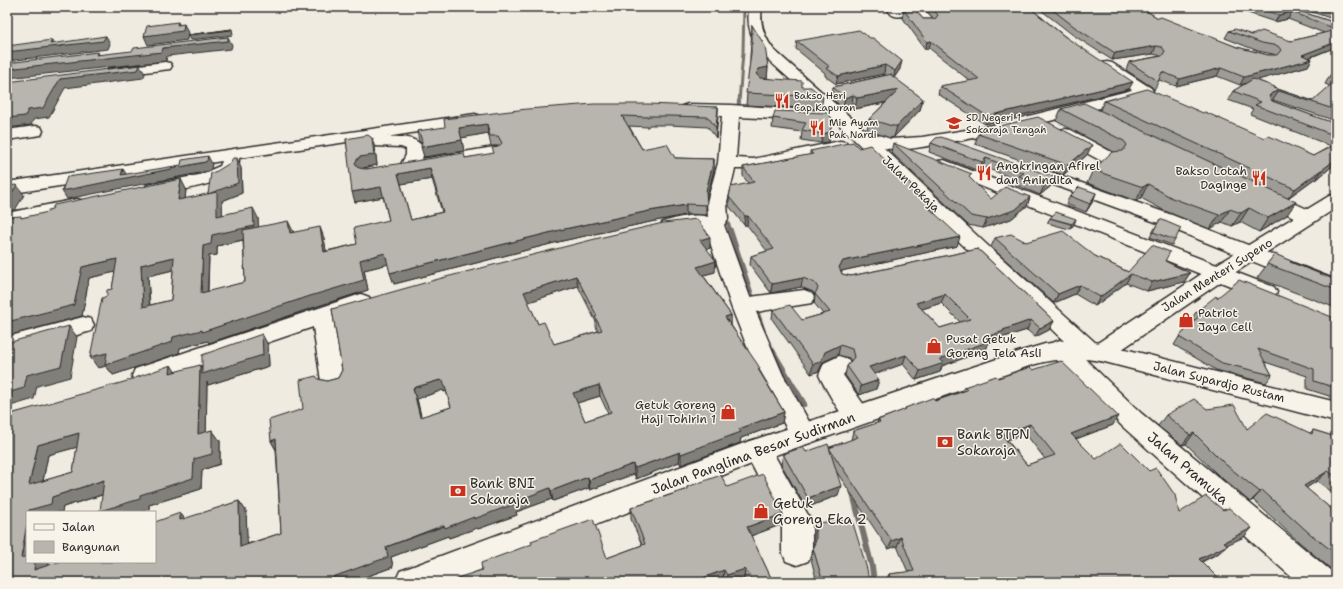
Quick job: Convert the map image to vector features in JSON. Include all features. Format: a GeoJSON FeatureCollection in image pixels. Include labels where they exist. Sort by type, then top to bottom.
{"type":"FeatureCollection","features":[{"type":"Feature","properties":{"kind":"main road","name":"Jalan Pekaja"},"geometry":{"type":"LineString","coordinates":[[756,7],[754,13],[756,32],[760,42],[769,53],[863,137],[979,249],[1095,351]]}},
{"type":"Feature","properties":{"kind":"main road"},"geometry":{"type":"LineString","coordinates":[[914,7],[928,22]]}},
{"type":"Feature","properties":{"kind":"main road"},"geometry":{"type":"LineString","coordinates":[[890,144],[941,139],[1037,120],[1145,91],[1104,63],[1132,63]]}},
{"type":"Feature","properties":{"kind":"main road"},"geometry":{"type":"LineString","coordinates":[[102,74],[165,66]]}},
{"type":"Feature","properties":{"kind":"main road"},"geometry":{"type":"LineString","coordinates":[[785,86],[811,91],[836,90]]}},
{"type":"Feature","properties":{"kind":"main road"},"geometry":{"type":"LineString","coordinates":[[674,108],[840,117]]}},
{"type":"Feature","properties":{"kind":"main road"},"geometry":{"type":"LineString","coordinates":[[1081,108],[1102,119]]}},
{"type":"Feature","properties":{"kind":"main road"},"geometry":{"type":"LineString","coordinates":[[713,225],[718,219],[717,202],[734,164],[736,111]]}},
{"type":"Feature","properties":{"kind":"main road"},"geometry":{"type":"LineString","coordinates":[[7,188],[489,117]]}},
{"type":"Feature","properties":{"kind":"main road"},"geometry":{"type":"LineString","coordinates":[[1037,120],[1074,138],[1111,159]]}},
{"type":"Feature","properties":{"kind":"main road"},"geometry":{"type":"LineString","coordinates":[[7,135],[35,131]]}},
{"type":"Feature","properties":{"kind":"main road"},"geometry":{"type":"LineString","coordinates":[[351,137],[361,142],[405,142],[412,144],[415,151],[402,167],[494,152]]}},
{"type":"Feature","properties":{"kind":"main road"},"geometry":{"type":"LineString","coordinates":[[734,164],[753,164],[863,137],[890,144],[1217,274],[1284,299]]}},
{"type":"Feature","properties":{"kind":"main road"},"geometry":{"type":"LineString","coordinates":[[941,139],[975,150]]}},
{"type":"Feature","properties":{"kind":"main road"},"geometry":{"type":"LineString","coordinates":[[138,192],[215,176],[229,167],[233,154]]}},
{"type":"Feature","properties":{"kind":"main road"},"geometry":{"type":"LineString","coordinates":[[1008,162],[1251,253],[1336,288]]}},
{"type":"Feature","properties":{"kind":"main road"},"geometry":{"type":"LineString","coordinates":[[1252,190],[1309,217]]}},
{"type":"Feature","properties":{"kind":"main road","name":"Jalan Menteri Supeno"},"geometry":{"type":"LineString","coordinates":[[1095,351],[1336,200]]}},
{"type":"Feature","properties":{"kind":"main road"},"geometry":{"type":"LineString","coordinates":[[7,219],[92,202]]}},
{"type":"Feature","properties":{"kind":"main road"},"geometry":{"type":"LineString","coordinates":[[650,230],[685,223],[703,222],[713,225],[751,304],[771,377],[803,434]]}},
{"type":"Feature","properties":{"kind":"main road"},"geometry":{"type":"LineString","coordinates":[[957,254],[979,249]]}},
{"type":"Feature","properties":{"kind":"main road"},"geometry":{"type":"LineString","coordinates":[[123,384],[323,314],[380,297]]}},
{"type":"Feature","properties":{"kind":"main road"},"geometry":{"type":"LineString","coordinates":[[751,304],[804,298]]}},
{"type":"Feature","properties":{"kind":"main road"},"geometry":{"type":"LineString","coordinates":[[323,314],[332,381]]}},
{"type":"Feature","properties":{"kind":"main road"},"geometry":{"type":"LineString","coordinates":[[7,346],[83,325]]}},
{"type":"Feature","properties":{"kind":"main road","name":"Jalan Panglima Besar Sudirman"},"geometry":{"type":"LineString","coordinates":[[412,582],[757,450],[1026,358],[1060,349],[1095,351]]}},
{"type":"Feature","properties":{"kind":"main road","name":"Jalan Pramuka"},"geometry":{"type":"LineString","coordinates":[[1060,349],[1132,420],[1320,582]]}},
{"type":"Feature","properties":{"kind":"main road","name":"Jalan Supardjo Rustam"},"geometry":{"type":"LineString","coordinates":[[1095,351],[1336,412]]}},
{"type":"Feature","properties":{"kind":"main road"},"geometry":{"type":"LineString","coordinates":[[839,365],[833,369],[831,374],[835,383],[858,415]]}},
{"type":"Feature","properties":{"kind":"main road"},"geometry":{"type":"LineString","coordinates":[[757,450],[797,522],[797,551]]}},
{"type":"Feature","properties":{"kind":"building"},"geometry":{"type":"Polygon","coordinates":[[[906,7],[913,7],[923,19],[935,19],[938,15],[931,7],[1029,7],[1064,36],[1133,82],[987,116],[940,86],[979,79],[931,41],[927,42],[904,10],[906,7]]]}},
{"type":"Feature","properties":{"kind":"building"},"geometry":{"type":"Polygon","coordinates":[[[1049,7],[1140,7],[1158,18],[1161,17],[1237,47],[1268,55],[1277,55],[1281,50],[1278,46],[1262,43],[1229,31],[1235,29],[1252,35],[1262,31],[1291,41],[1336,30],[1336,42],[1302,55],[1312,59],[1244,77],[1221,68],[1180,79],[1162,72],[1158,82],[1129,62],[1162,56],[1165,51],[1162,47],[1156,46],[1115,53],[1076,28],[1049,7]]]}},
{"type":"Feature","properties":{"kind":"building"},"geometry":{"type":"Polygon","coordinates":[[[1255,7],[1287,7],[1336,23],[1336,29],[1292,12],[1279,15],[1255,7]]]}},
{"type":"Feature","properties":{"kind":"building"},"geometry":{"type":"Polygon","coordinates":[[[1321,7],[1336,7],[1336,12],[1321,7]]]}},
{"type":"Feature","properties":{"kind":"building"},"geometry":{"type":"Polygon","coordinates":[[[178,22],[177,25],[184,24],[183,31],[144,36],[147,26],[178,22]]]}},
{"type":"Feature","properties":{"kind":"building"},"geometry":{"type":"Polygon","coordinates":[[[752,25],[765,46],[768,67],[759,69],[756,74],[760,78],[802,81],[802,87],[811,87],[823,97],[746,93],[752,44],[752,25]]]}},
{"type":"Feature","properties":{"kind":"building"},"geometry":{"type":"Polygon","coordinates":[[[232,29],[231,30],[188,35],[232,29]]]}},
{"type":"Feature","properties":{"kind":"building"},"geometry":{"type":"Polygon","coordinates":[[[859,30],[870,38],[873,38],[902,61],[895,71],[885,65],[838,76],[826,68],[830,67],[797,41],[859,30]]]}},
{"type":"Feature","properties":{"kind":"building"},"geometry":{"type":"Polygon","coordinates":[[[106,36],[103,41],[7,52],[7,46],[52,40],[50,44],[106,36]]]}},
{"type":"Feature","properties":{"kind":"building"},"geometry":{"type":"Polygon","coordinates":[[[228,37],[228,41],[163,48],[162,52],[7,69],[7,63],[98,52],[96,55],[132,51],[134,48],[228,37]]]}},
{"type":"Feature","properties":{"kind":"building"},"geometry":{"type":"Polygon","coordinates":[[[140,65],[138,70],[60,79],[43,108],[28,110],[25,116],[7,118],[7,82],[140,65]]]}},
{"type":"Feature","properties":{"kind":"building"},"geometry":{"type":"Polygon","coordinates":[[[1336,72],[1336,77],[1330,75],[1336,72]]]}},
{"type":"Feature","properties":{"kind":"building"},"geometry":{"type":"Polygon","coordinates":[[[892,74],[891,75],[923,99],[897,126],[892,126],[869,119],[899,90],[857,98],[853,95],[845,98],[833,87],[892,74]]]}},
{"type":"Feature","properties":{"kind":"building"},"geometry":{"type":"Polygon","coordinates":[[[1253,79],[1275,87],[1274,88],[1313,101],[1336,80],[1336,110],[1279,91],[1272,93],[1269,96],[1272,101],[1336,124],[1336,136],[1255,105],[1261,102],[1233,91],[1253,79]]]}},
{"type":"Feature","properties":{"kind":"building"},"geometry":{"type":"Polygon","coordinates":[[[1147,89],[1264,138],[1269,136],[1313,156],[1336,144],[1336,159],[1295,189],[1104,101],[1147,89]]]}},
{"type":"Feature","properties":{"kind":"building"},"geometry":{"type":"Polygon","coordinates":[[[1084,103],[1296,202],[1268,218],[1249,208],[1241,213],[1230,209],[1219,215],[1172,198],[1148,184],[1143,187],[1093,170],[1112,152],[1123,151],[1127,145],[1124,141],[1061,109],[1084,103]]]}},
{"type":"Feature","properties":{"kind":"building"},"geometry":{"type":"Polygon","coordinates":[[[594,104],[649,104],[718,107],[716,128],[708,117],[622,116],[642,149],[667,144],[675,158],[714,159],[706,191],[707,205],[686,204],[560,230],[390,273],[385,253],[360,260],[364,280],[310,296],[202,332],[202,330],[173,337],[172,342],[105,365],[107,353],[90,357],[102,298],[107,296],[107,290],[112,289],[117,259],[82,267],[74,305],[7,322],[7,217],[21,216],[21,218],[48,212],[48,210],[52,209],[54,205],[181,179],[178,200],[217,192],[217,216],[253,208],[254,226],[212,235],[211,244],[203,246],[201,293],[245,282],[243,230],[288,221],[290,233],[320,227],[324,252],[357,244],[354,228],[389,220],[381,187],[352,192],[346,139],[368,135],[372,138],[374,155],[359,157],[355,163],[359,168],[366,169],[464,153],[465,158],[494,153],[492,148],[498,147],[502,143],[498,136],[490,136],[487,124],[459,128],[462,140],[421,147],[422,141],[417,131],[445,127],[444,119],[527,109],[594,104]],[[430,168],[398,174],[411,220],[443,212],[430,168]],[[174,257],[141,265],[143,307],[171,300],[174,257]]]}},
{"type":"Feature","properties":{"kind":"building"},"geometry":{"type":"Polygon","coordinates":[[[775,111],[827,113],[833,119],[830,132],[823,134],[802,130],[806,123],[773,118],[775,111]]]}},
{"type":"Feature","properties":{"kind":"building"},"geometry":{"type":"Polygon","coordinates":[[[1038,117],[1092,145],[1068,165],[978,134],[1003,125],[1038,117]]]}},
{"type":"Feature","properties":{"kind":"building"},"geometry":{"type":"Polygon","coordinates":[[[941,137],[1054,177],[1044,186],[1019,176],[1024,173],[986,158],[982,162],[931,143],[936,138],[941,137]]]}},
{"type":"Feature","properties":{"kind":"building"},"geometry":{"type":"Polygon","coordinates":[[[853,142],[859,148],[870,145],[937,210],[929,208],[960,237],[843,261],[839,267],[842,274],[851,276],[978,249],[1054,321],[1040,328],[1031,320],[1003,330],[1004,331],[986,337],[990,341],[940,359],[944,363],[920,371],[906,355],[869,367],[879,380],[861,386],[847,366],[854,357],[852,349],[840,345],[825,352],[821,362],[813,364],[773,310],[790,305],[802,320],[830,312],[815,294],[818,288],[815,283],[803,278],[772,284],[751,256],[774,249],[748,216],[745,216],[729,197],[731,187],[754,182],[743,167],[813,154],[810,151],[853,142]],[[945,294],[916,303],[940,328],[970,319],[945,294]]]}},
{"type":"Feature","properties":{"kind":"building"},"geometry":{"type":"Polygon","coordinates":[[[893,143],[972,174],[969,177],[991,199],[1005,187],[1030,197],[1015,210],[987,219],[971,216],[893,143]]]}},
{"type":"Feature","properties":{"kind":"building"},"geometry":{"type":"Polygon","coordinates":[[[208,156],[207,161],[205,162],[62,191],[67,177],[123,169],[121,175],[181,165],[182,160],[208,156]]]}},
{"type":"Feature","properties":{"kind":"building"},"geometry":{"type":"Polygon","coordinates":[[[233,158],[237,158],[238,183],[208,194],[211,173],[230,163],[233,158]]]}},
{"type":"Feature","properties":{"kind":"building"},"geometry":{"type":"Polygon","coordinates":[[[17,185],[8,199],[7,199],[7,186],[17,185]]]}},
{"type":"Feature","properties":{"kind":"building"},"geometry":{"type":"Polygon","coordinates":[[[1079,187],[1096,193],[1090,204],[1070,196],[1079,187]]]}},
{"type":"Feature","properties":{"kind":"building"},"geometry":{"type":"Polygon","coordinates":[[[1056,212],[1076,219],[1072,224],[1050,218],[1056,212]]]}},
{"type":"Feature","properties":{"kind":"building"},"geometry":{"type":"Polygon","coordinates":[[[697,219],[710,237],[700,240],[716,261],[697,267],[731,315],[725,317],[758,365],[760,369],[758,369],[784,412],[739,429],[741,432],[681,454],[680,452],[635,468],[633,464],[589,480],[588,477],[551,491],[550,488],[514,502],[514,504],[474,519],[474,517],[445,528],[444,525],[386,547],[388,557],[333,577],[333,579],[326,582],[55,582],[56,577],[40,582],[7,582],[7,463],[9,454],[7,455],[7,415],[124,382],[171,365],[170,373],[200,365],[198,434],[212,430],[212,454],[194,459],[193,478],[140,495],[140,499],[100,511],[104,480],[52,497],[51,504],[26,511],[26,529],[21,558],[26,556],[26,563],[35,563],[34,570],[55,563],[156,563],[156,522],[180,513],[180,520],[239,501],[240,547],[281,533],[276,439],[271,441],[269,420],[303,409],[300,380],[316,376],[318,379],[327,381],[338,378],[342,370],[332,309],[442,278],[663,223],[697,219]],[[576,276],[524,292],[538,324],[544,322],[554,344],[602,330],[595,317],[597,316],[576,276]],[[443,380],[413,388],[420,417],[451,407],[443,380]],[[599,385],[573,393],[585,421],[611,412],[599,385]],[[79,433],[38,445],[29,485],[73,472],[79,433]]]}},
{"type":"Feature","properties":{"kind":"building"},"geometry":{"type":"Polygon","coordinates":[[[1160,219],[1181,228],[1175,240],[1153,232],[1160,219]]]}},
{"type":"Feature","properties":{"kind":"building"},"geometry":{"type":"Polygon","coordinates":[[[1063,231],[1095,256],[1128,272],[1152,245],[1170,252],[1165,261],[1190,273],[1152,282],[1131,274],[1100,297],[1080,285],[1058,294],[995,238],[1011,234],[1026,242],[1063,231]]]}},
{"type":"Feature","properties":{"kind":"building"},"geometry":{"type":"Polygon","coordinates":[[[1275,254],[1291,261],[1290,262],[1336,280],[1336,290],[1267,264],[1275,254]]]}},
{"type":"Feature","properties":{"kind":"building"},"geometry":{"type":"Polygon","coordinates":[[[1239,280],[1332,317],[1333,328],[1336,332],[1336,388],[1314,381],[1314,369],[1258,349],[1272,375],[1222,363],[1179,337],[1201,314],[1196,312],[1216,296],[1217,298],[1239,280]]]}},
{"type":"Feature","properties":{"kind":"building"},"geometry":{"type":"Polygon","coordinates":[[[69,326],[61,366],[27,375],[24,388],[7,393],[7,343],[69,326]]]}},
{"type":"Feature","properties":{"kind":"building"},"geometry":{"type":"Polygon","coordinates":[[[262,334],[263,355],[202,374],[202,355],[262,334]]]}},
{"type":"Feature","properties":{"kind":"building"},"geometry":{"type":"Polygon","coordinates":[[[1061,361],[1118,416],[1071,434],[1096,459],[1121,443],[1149,471],[1156,468],[1175,495],[1179,513],[1206,496],[1223,510],[1229,508],[1252,528],[1224,542],[1228,545],[1199,559],[1222,582],[1133,582],[1131,580],[1126,582],[891,582],[889,574],[914,571],[901,537],[892,541],[829,448],[858,437],[853,431],[880,422],[878,420],[906,409],[905,408],[932,398],[935,401],[967,390],[964,387],[996,376],[998,378],[1030,367],[1033,370],[1061,361]],[[1030,424],[1002,435],[1027,465],[1055,455],[1030,424]]]}},
{"type":"Feature","properties":{"kind":"building"},"geometry":{"type":"Polygon","coordinates":[[[1194,399],[1207,409],[1234,405],[1247,429],[1267,413],[1312,434],[1313,430],[1336,437],[1336,477],[1328,471],[1304,486],[1336,513],[1336,554],[1308,532],[1262,490],[1260,492],[1225,464],[1194,433],[1190,435],[1166,415],[1194,399]]]}},
{"type":"Feature","properties":{"kind":"building"},"geometry":{"type":"Polygon","coordinates":[[[828,444],[841,486],[808,498],[783,454],[803,447],[806,452],[828,444]]]}},
{"type":"Feature","properties":{"kind":"building"},"geometry":{"type":"Polygon","coordinates":[[[763,474],[783,514],[747,527],[773,582],[753,582],[745,569],[727,575],[724,570],[692,582],[453,582],[458,580],[457,578],[482,570],[481,563],[532,544],[531,541],[593,519],[607,558],[645,544],[631,508],[688,489],[687,487],[721,475],[727,487],[763,474]]]}},
{"type":"Feature","properties":{"kind":"building"},"geometry":{"type":"Polygon","coordinates":[[[852,520],[867,569],[869,582],[823,582],[813,548],[816,540],[816,523],[852,520]]]}},
{"type":"Feature","properties":{"kind":"waterway"},"geometry":{"type":"LineString","coordinates":[[739,102],[743,53],[744,7]]}},
{"type":"Feature","properties":{"kind":"waterway"},"geometry":{"type":"LineString","coordinates":[[738,111],[739,101]]}},
{"type":"Feature","properties":{"kind":"waterway"},"geometry":{"type":"LineString","coordinates":[[725,215],[730,230]]}},
{"type":"Feature","properties":{"kind":"waterway"},"geometry":{"type":"LineString","coordinates":[[730,229],[764,333]]}},
{"type":"Feature","properties":{"kind":"waterway"},"geometry":{"type":"LineString","coordinates":[[770,346],[796,390]]}},
{"type":"Feature","properties":{"kind":"waterway"},"geometry":{"type":"LineString","coordinates":[[795,389],[804,404]]}},
{"type":"Feature","properties":{"kind":"waterway"},"geometry":{"type":"LineString","coordinates":[[852,490],[872,567],[874,582]]}},
{"type":"Feature","properties":{"kind":"place","name":"Bakso Heri Cap Kapuran"},"geometry":{"type":"Point","coordinates":[782,101]}},
{"type":"Feature","properties":{"kind":"place","name":"SD Negeri 1 Sokaraja Tengah"},"geometry":{"type":"Point","coordinates":[954,123]}},
{"type":"Feature","properties":{"kind":"place","name":"Mie Ayam Pak Nardi"},"geometry":{"type":"Point","coordinates":[817,128]}},
{"type":"Feature","properties":{"kind":"place","name":"Angkringan Afirel dan Anindita"},"geometry":{"type":"Point","coordinates":[984,173]}},
{"type":"Feature","properties":{"kind":"place","name":"Bakso Lotah Daginge"},"geometry":{"type":"Point","coordinates":[1259,178]}},
{"type":"Feature","properties":{"kind":"place","name":"Patriot Jaya Cell"},"geometry":{"type":"Point","coordinates":[1186,320]}},
{"type":"Feature","properties":{"kind":"place","name":"Pusat Getuk Goreng Tela Asli"},"geometry":{"type":"Point","coordinates":[934,346]}},
{"type":"Feature","properties":{"kind":"place","name":"Getuk Goreng Haji Tohirin 1"},"geometry":{"type":"Point","coordinates":[728,412]}},
{"type":"Feature","properties":{"kind":"place","name":"Bank BTPN Sokaraja"},"geometry":{"type":"Point","coordinates":[945,442]}},
{"type":"Feature","properties":{"kind":"place","name":"Bank BNI Sokaraja"},"geometry":{"type":"Point","coordinates":[458,491]}},
{"type":"Feature","properties":{"kind":"place","name":"Getuk Goreng Eka 2"},"geometry":{"type":"Point","coordinates":[761,511]}}]}
